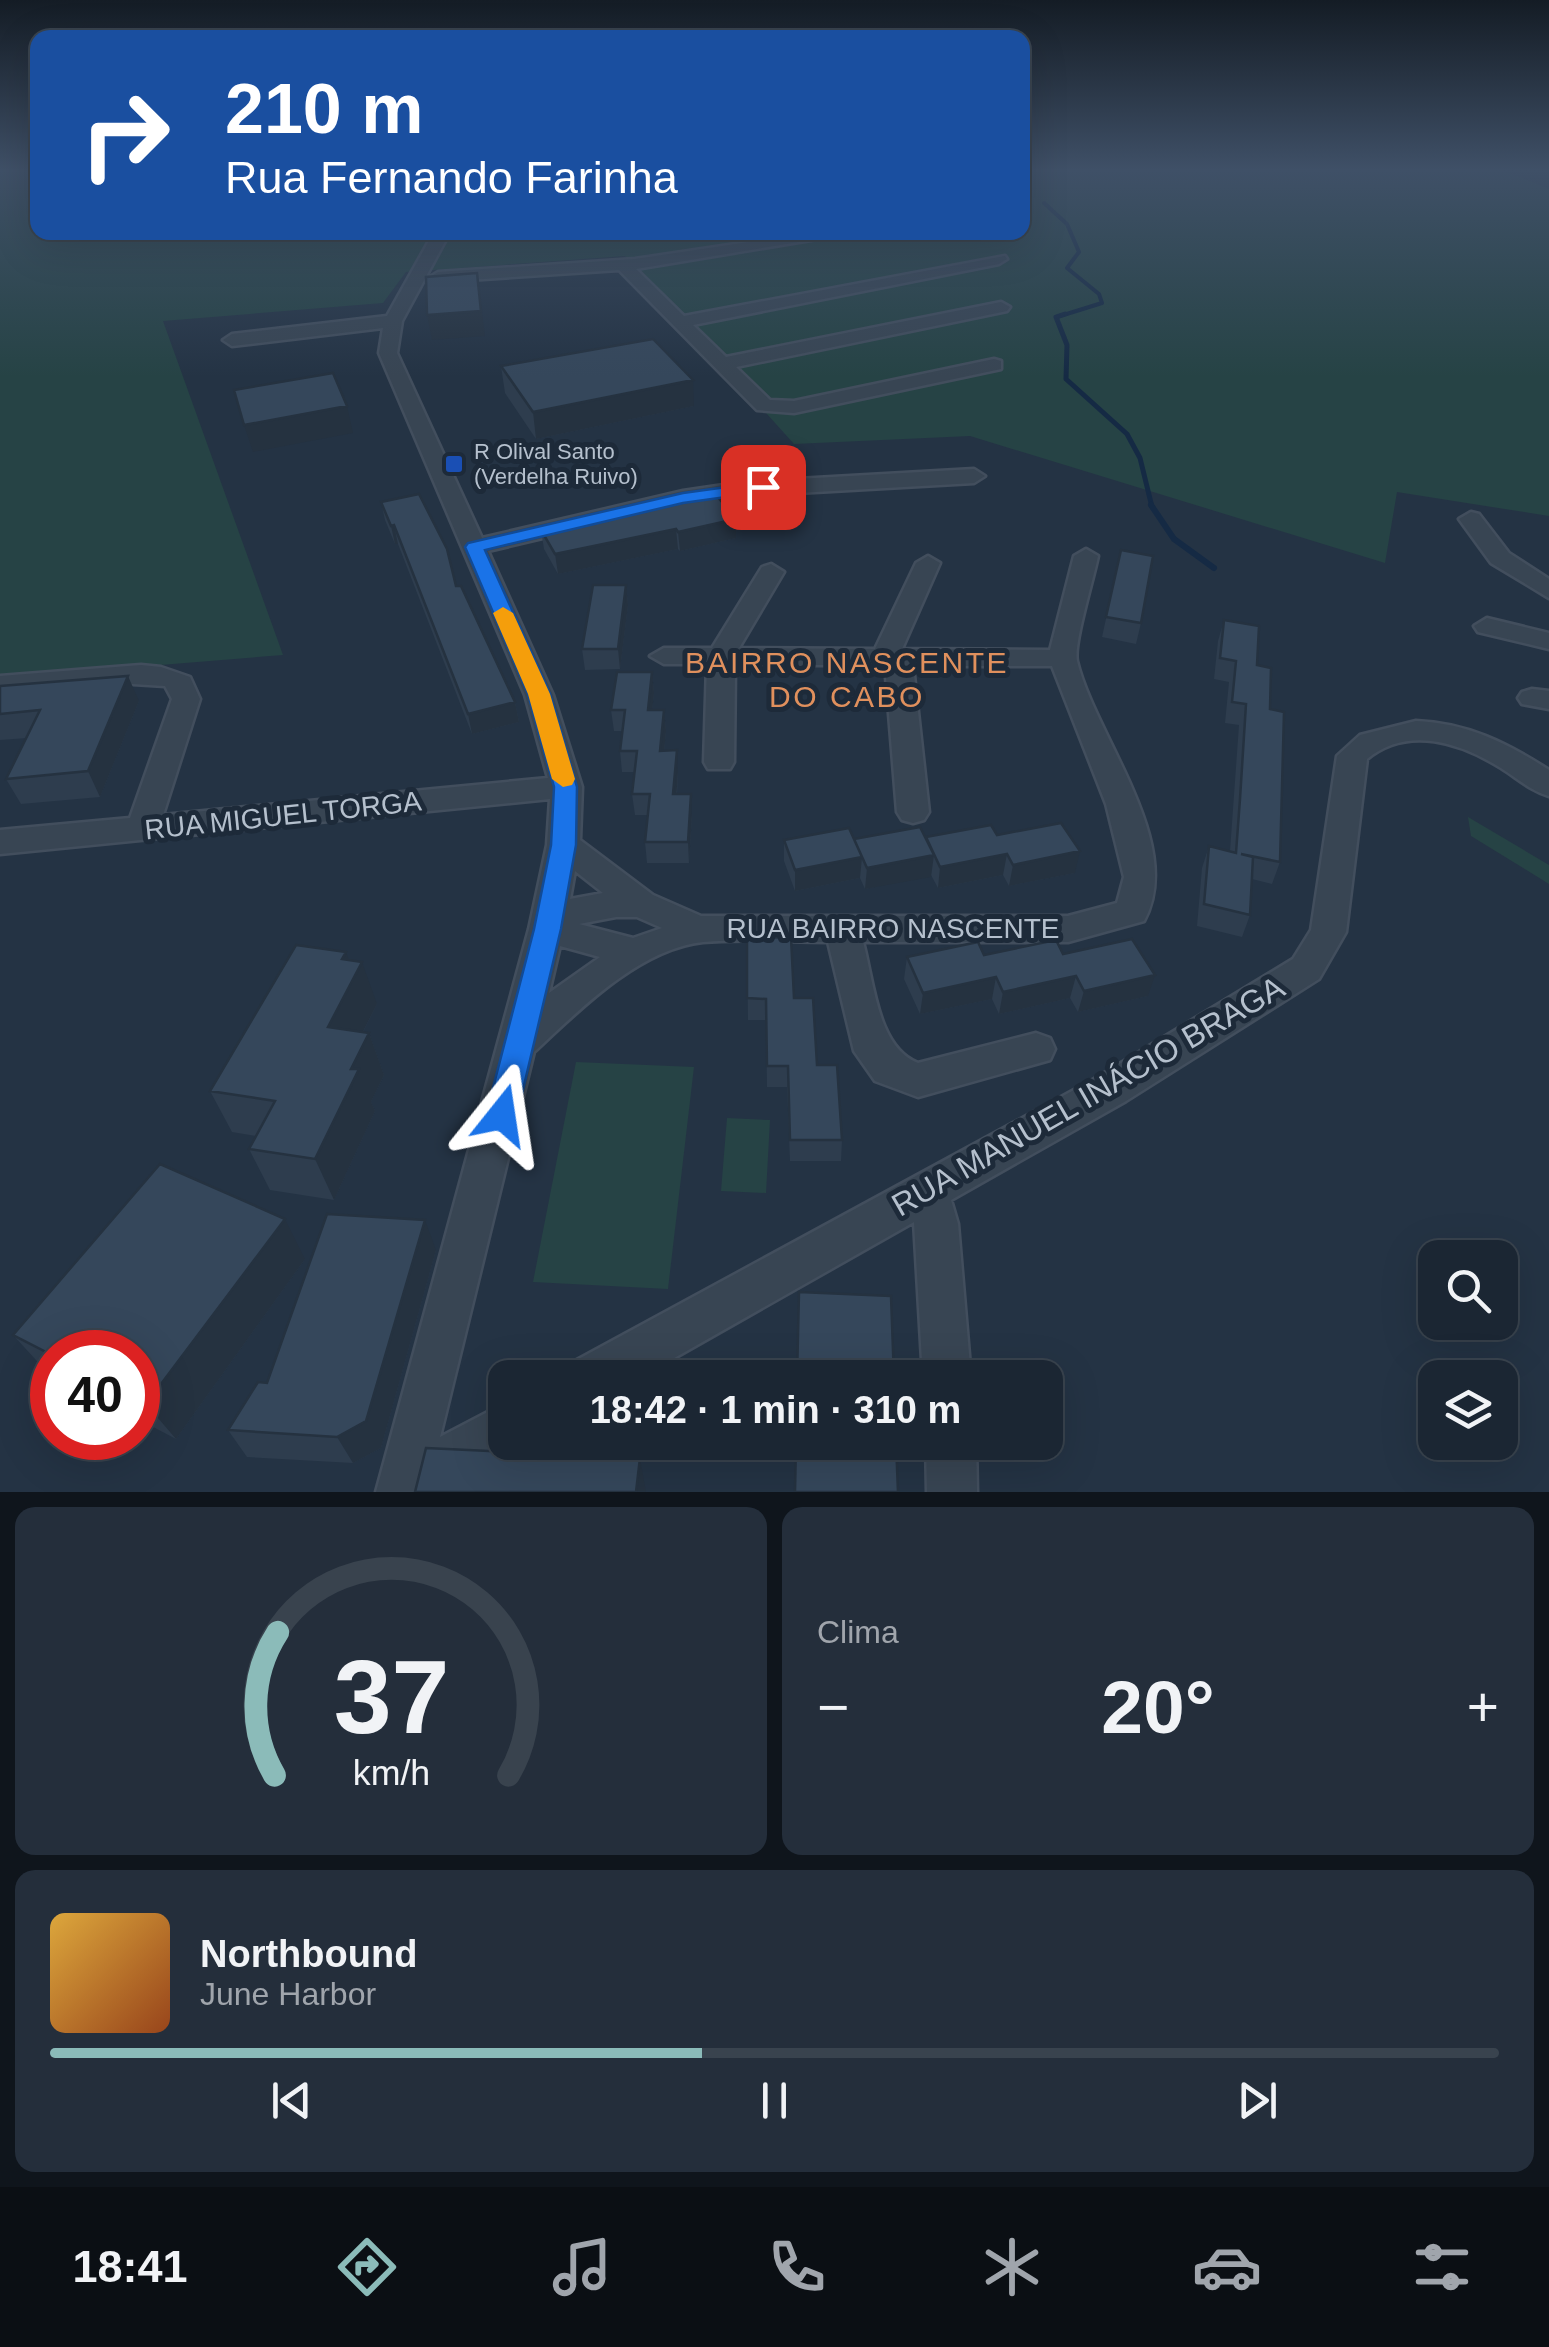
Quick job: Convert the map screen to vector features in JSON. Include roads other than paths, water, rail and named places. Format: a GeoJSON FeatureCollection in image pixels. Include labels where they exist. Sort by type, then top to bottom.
{"type":"FeatureCollection","features":[{"type":"Feature","properties":{"kind":"street"},"geometry":{"type":"LineString","coordinates":[[398,1490],[522,1040],[563,845],[566,787],[539,694],[388,353],[393,321],[437,240]]}},
{"type":"Feature","properties":{"kind":"street"},"geometry":{"type":"LineString","coordinates":[[414,279],[623,264],[795,240]]}},
{"type":"Feature","properties":{"kind":"street"},"geometry":{"type":"LineString","coordinates":[[681,322],[999,259]]}},
{"type":"Feature","properties":{"kind":"street"},"geometry":{"type":"LineString","coordinates":[[623,264],[755,399],[778,408],[994,366]]}},
{"type":"Feature","properties":{"kind":"street"},"geometry":{"type":"LineString","coordinates":[[722,364],[1001,307]]}},
{"type":"Feature","properties":{"kind":"street"},"geometry":{"type":"LineString","coordinates":[[232,340],[393,321]]}},
{"type":"Feature","properties":{"kind":"street"},"geometry":{"type":"LineString","coordinates":[[474,547],[683,498],[744,489],[974,476]]}},
{"type":"Feature","properties":{"kind":"street"},"geometry":{"type":"LineString","coordinates":[[1470,519],[1498,556],[1549,590]]}},
{"type":"Feature","properties":{"kind":"street"},"geometry":{"type":"LineString","coordinates":[[664,656],[1062,658],[1086,556]]}},
{"type":"Feature","properties":{"kind":"street"},"geometry":{"type":"LineString","coordinates":[[914,812],[892,657],[928,563]]}},
{"type":"Feature","properties":{"kind":"street"},"geometry":{"type":"LineString","coordinates":[[719,762],[721,656],[771,572]]}},
{"type":"Feature","properties":{"kind":"street"},"geometry":{"type":"LineString","coordinates":[[1487,626],[1549,641]]}},
{"type":"Feature","properties":{"kind":"street","name":"RUA BAIRRO NASCENTE"},"geometry":{"type":"LineString","coordinates":[[522,1040],[545,1016],[632,952],[698,929],[1068,929],[1132,912],[1141,877],[1127,822],[1062,658]]}},
{"type":"Feature","properties":{"kind":"street"},"geometry":{"type":"LineString","coordinates":[[0,685],[146,674],[177,680],[185,688],[186,699],[142,828]]}},
{"type":"Feature","properties":{"kind":"street","name":"RUA MANUEL INÁCIO BRAGA"},"geometry":{"type":"LineString","coordinates":[[624,1360],[1112,1089],[1306,968],[1328,932],[1352,756],[1358,749],[1401,733],[1443,731],[1484,743],[1549,785]]}},
{"type":"Feature","properties":{"kind":"street","name":"RUA MIGUEL TORGA"},"geometry":{"type":"LineString","coordinates":[[0,842],[566,787]]}},
{"type":"Feature","properties":{"kind":"street","name":"RUA BAIRRO NASCENTE"},"geometry":{"type":"LineString","coordinates":[[563,845],[640,904],[698,929]]}},
{"type":"Feature","properties":{"kind":"street","name":"RUA BAIRRO NASCENTE"},"geometry":{"type":"LineString","coordinates":[[549,923],[616,904],[640,904]]}},
{"type":"Feature","properties":{"kind":"street"},"geometry":{"type":"LineString","coordinates":[[549,923],[632,952]]}},
{"type":"Feature","properties":{"kind":"street"},"geometry":{"type":"LineString","coordinates":[[842,928],[873,1052],[889,1069],[918,1080],[1036,1048]]}},
{"type":"Feature","properties":{"kind":"street"},"geometry":{"type":"LineString","coordinates":[[928,1190],[936,1224],[946,1360]]}},
{"type":"Feature","properties":{"kind":"street"},"geometry":{"type":"LineString","coordinates":[[398,1490],[488,1438]]}},
{"type":"Feature","properties":{"kind":"street"},"geometry":{"type":"LineString","coordinates":[[951,1460],[952,1492]]}},
{"type":"Feature","properties":{"kind":"waterway"},"geometry":{"type":"LineString","coordinates":[[1057,317],[1102,303],[1099,294],[1067,268],[1079,252],[1073,239]]}},
{"type":"Feature","properties":{"kind":"waterway"},"geometry":{"type":"LineString","coordinates":[[1065,314],[1056,317],[1067,345],[1066,379],[1127,434],[1140,458],[1152,506]]}},
{"type":"Feature","properties":{"kind":"waterway"},"geometry":{"type":"LineString","coordinates":[[1152,506],[1174,539],[1214,568]]}},
{"type":"Feature","properties":{"kind":"place","name":"R Olival Santo (Verdelha Ruivo)"},"geometry":{"type":"Point","coordinates":[454,464]}},
{"type":"Feature","properties":{"kind":"district","name":"BAIRRO NASCENTE DO CABO"},"geometry":{"type":"Point","coordinates":[847,680]}}]}
